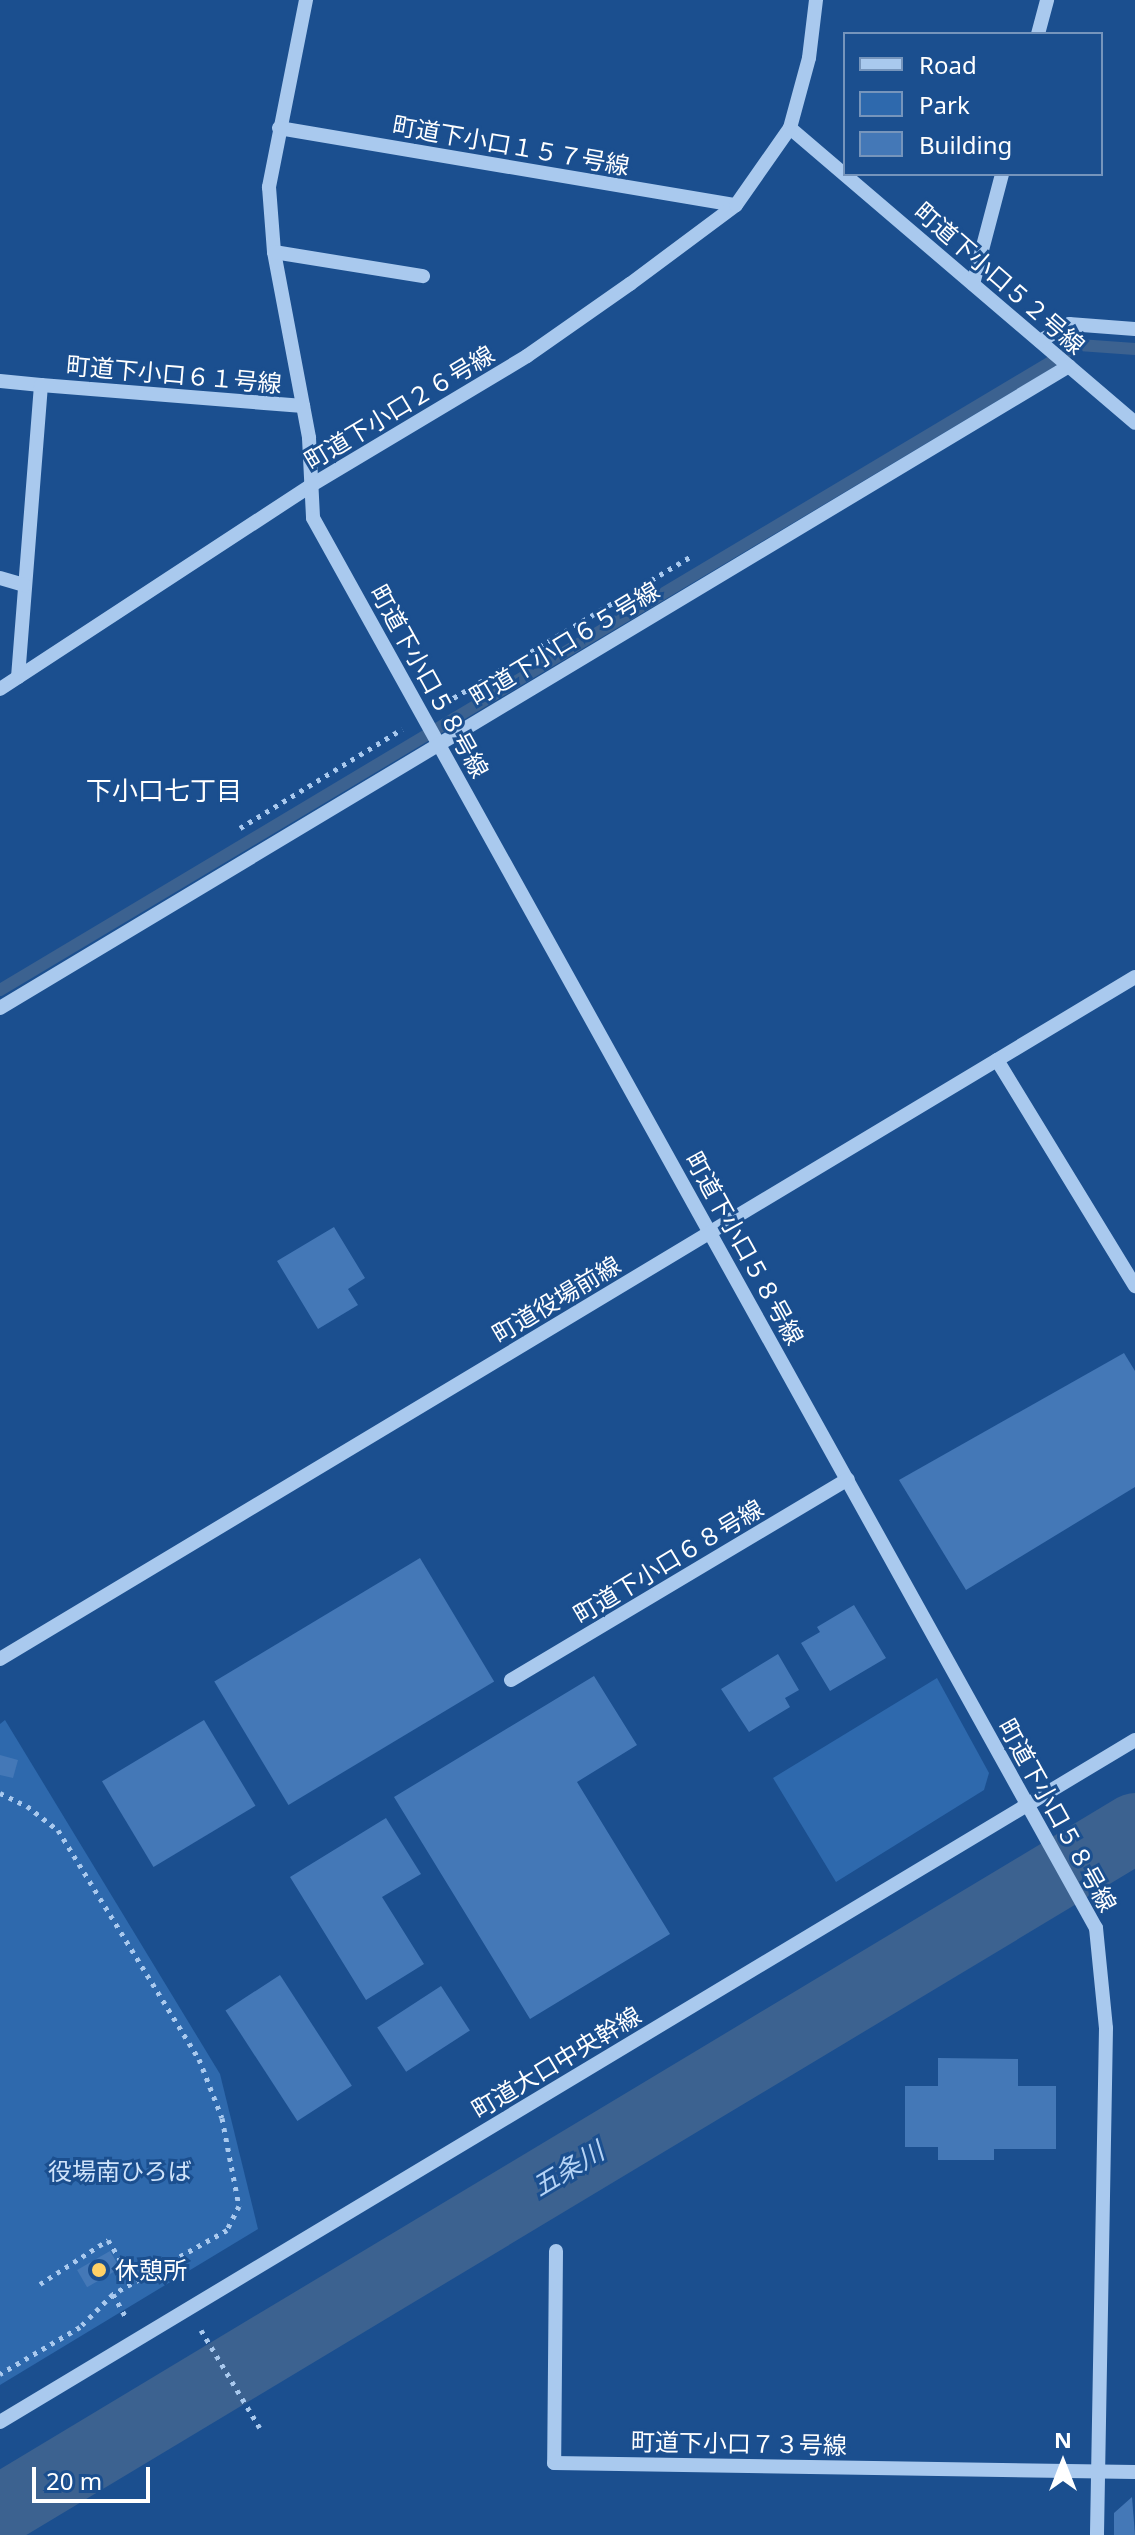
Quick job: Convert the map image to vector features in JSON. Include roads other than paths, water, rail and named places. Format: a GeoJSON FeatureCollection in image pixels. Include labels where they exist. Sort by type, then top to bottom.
{"type":"FeatureCollection","features":[{"type":"Feature","properties":{"kind":"street","name":"町道下小口５８号線"},"geometry":{"type":"LineString","coordinates":[[306,0],[269,187],[274,252],[303,406],[313,518],[1093,1922],[1103,1960],[1106,2028],[1097,2535]]}},
{"type":"Feature","properties":{"kind":"street"},"geometry":{"type":"LineString","coordinates":[[790,128],[809,58],[816,0]]}},
{"type":"Feature","properties":{"kind":"street"},"geometry":{"type":"LineString","coordinates":[[1039,32],[1047,0]]}},
{"type":"Feature","properties":{"kind":"street","name":"町道下小口１５７号線"},"geometry":{"type":"LineString","coordinates":[[279,128],[736,205]]}},
{"type":"Feature","properties":{"kind":"street","name":"町道下小口２６号線"},"geometry":{"type":"LineString","coordinates":[[0,689],[310,486],[527,356],[736,205],[790,128]]}},
{"type":"Feature","properties":{"kind":"street","name":"町道下小口５２号線"},"geometry":{"type":"LineString","coordinates":[[790,128],[843,173]]}},
{"type":"Feature","properties":{"kind":"street","name":"町道下小口５２号線"},"geometry":{"type":"LineString","coordinates":[[846,176],[1135,423]]}},
{"type":"Feature","properties":{"kind":"street"},"geometry":{"type":"LineString","coordinates":[[973,284],[1001,176]]}},
{"type":"Feature","properties":{"kind":"street"},"geometry":{"type":"LineString","coordinates":[[274,252],[423,276]]}},
{"type":"Feature","properties":{"kind":"street"},"geometry":{"type":"LineString","coordinates":[[1040,341],[1069,324],[1135,329]]}},
{"type":"Feature","properties":{"kind":"street","name":"町道下小口６５号線"},"geometry":{"type":"LineString","coordinates":[[0,1008],[1069,366]]}},
{"type":"Feature","properties":{"kind":"street","name":"町道下小口６１号線"},"geometry":{"type":"LineString","coordinates":[[0,381],[303,406]]}},
{"type":"Feature","properties":{"kind":"street"},"geometry":{"type":"LineString","coordinates":[[18,677],[41,385]]}},
{"type":"Feature","properties":{"kind":"street"},"geometry":{"type":"LineString","coordinates":[[0,578],[25,585]]}},
{"type":"Feature","properties":{"kind":"street","name":"町道役場前線"},"geometry":{"type":"LineString","coordinates":[[0,1659],[1135,977]]}},
{"type":"Feature","properties":{"kind":"street"},"geometry":{"type":"LineString","coordinates":[[997,1060],[1135,1286]]}},
{"type":"Feature","properties":{"kind":"street","name":"町道下小口６８号線"},"geometry":{"type":"LineString","coordinates":[[511,1680],[848,1479]]}},
{"type":"Feature","properties":{"kind":"street","name":"町道大口中央幹線"},"geometry":{"type":"LineString","coordinates":[[0,2422],[1135,1740]]}},
{"type":"Feature","properties":{"kind":"street","name":"町道下小口７３号線"},"geometry":{"type":"LineString","coordinates":[[556,2251],[554,2463],[1135,2472]]}},
{"type":"Feature","properties":{"kind":"waterway"},"geometry":{"type":"LineString","coordinates":[[0,990],[1079,345],[1135,349]]}},
{"type":"Feature","properties":{"kind":"waterway","name":"五条川"},"geometry":{"type":"LineString","coordinates":[[0,2510],[1135,1828]]}},
{"type":"Feature","properties":{"kind":"place","name":"休憩所"},"geometry":{"type":"Point","coordinates":[99,2270]}},
{"type":"Feature","properties":{"kind":"district","name":"下小口七丁目"},"geometry":{"type":"Point","coordinates":[164,791]}},
{"type":"Feature","properties":{"kind":"park label","name":"役場南ひろば"},"geometry":{"type":"Point","coordinates":[120,2171]}}]}
